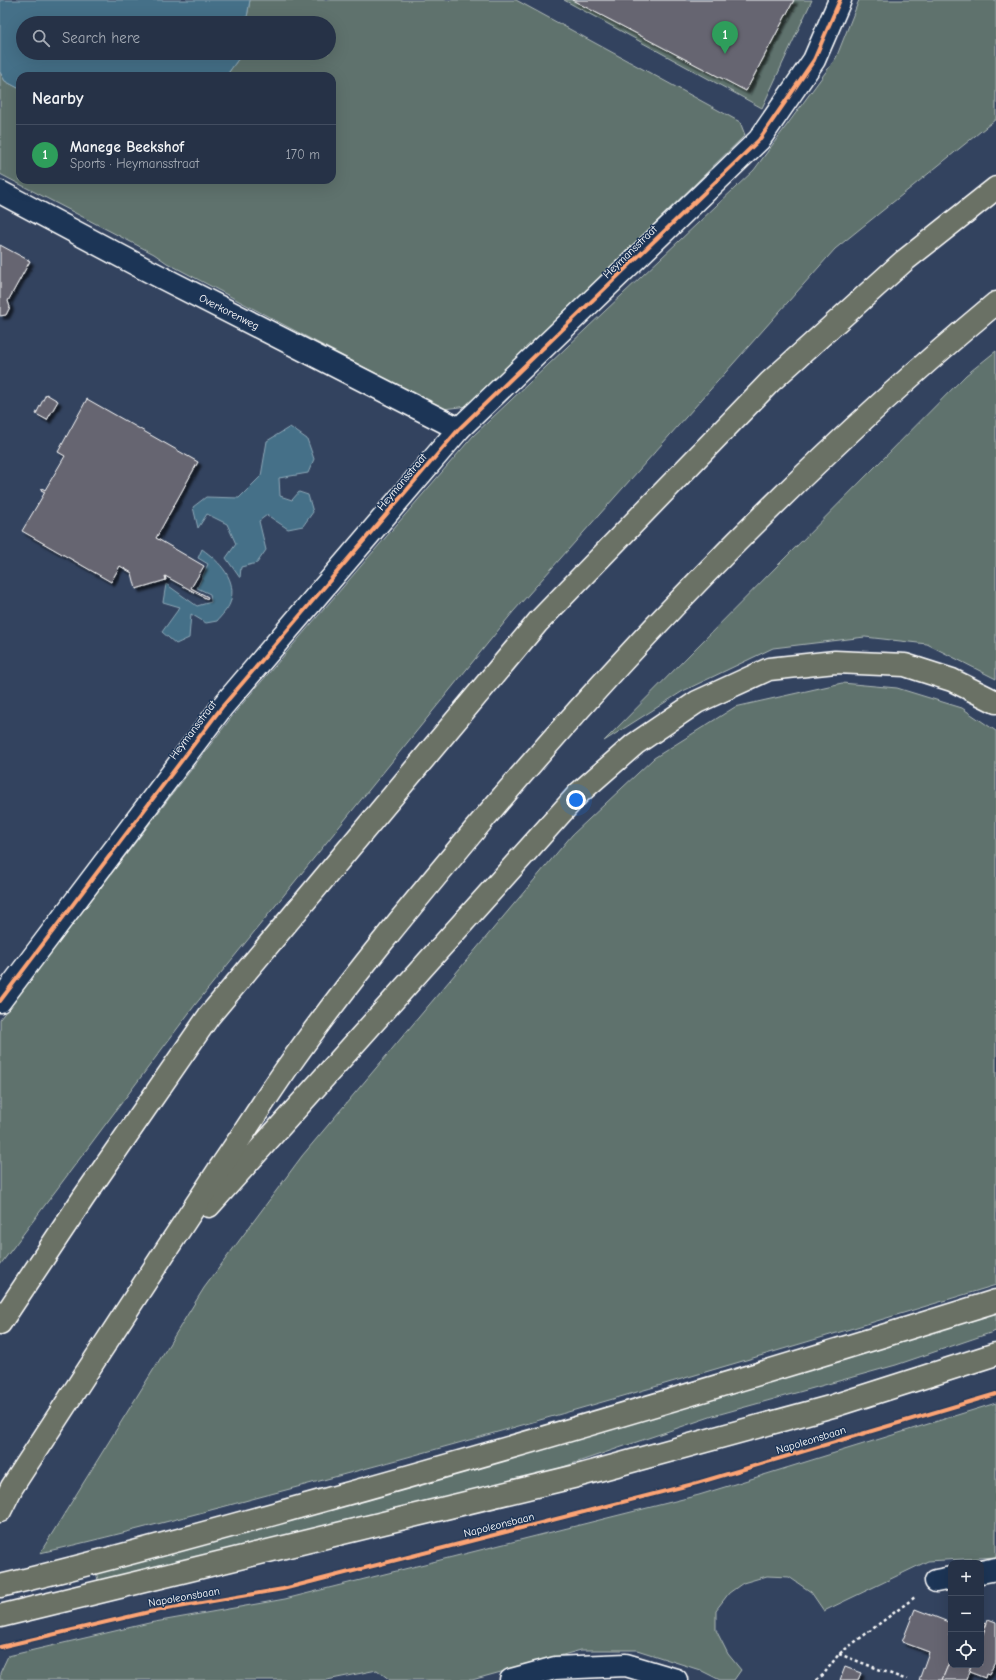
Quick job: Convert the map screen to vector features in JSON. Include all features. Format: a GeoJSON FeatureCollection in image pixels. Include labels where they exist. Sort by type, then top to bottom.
{"type":"FeatureCollection","features":[{"type":"Feature","properties":{"kind":"main road"},"geometry":{"type":"LineString","coordinates":[[0,1323],[84,1197],[209,1016],[538,622],[770,382],[904,261],[996,188]]}},
{"type":"Feature","properties":{"kind":"main road"},"geometry":{"type":"LineString","coordinates":[[0,1511],[12,1487],[155,1266],[294,1058],[378,949],[452,857],[543,749],[635,647],[732,548],[814,466],[959,334],[996,303]]}},
{"type":"Feature","properties":{"kind":"main road"},"geometry":{"type":"LineString","coordinates":[[155,1266],[579,793],[634,744],[697,702],[769,669],[835,662],[905,666],[952,680],[996,702]]}},
{"type":"Feature","properties":{"kind":"main road"},"geometry":{"type":"LineString","coordinates":[[0,1586],[96,1564],[443,1467],[809,1359],[996,1300]]}},
{"type":"Feature","properties":{"kind":"main road","name":"Napoleonsbaan"},"geometry":{"type":"LineString","coordinates":[[0,1616],[577,1476],[833,1406],[996,1354]]}},
{"type":"Feature","properties":{"kind":"street","name":"Heymansstraat"},"geometry":{"type":"LineString","coordinates":[[0,1001],[222,707],[459,429],[759,140],[814,60],[840,0]]}},
{"type":"Feature","properties":{"kind":"street","name":"Overkorenweg"},"geometry":{"type":"LineString","coordinates":[[0,192],[143,268],[459,429]]}},
{"type":"Feature","properties":{"kind":"street"},"geometry":{"type":"LineString","coordinates":[[984,1571],[996,1569]]}},
{"type":"Feature","properties":{"kind":"street"},"geometry":{"type":"LineString","coordinates":[[511,1680],[555,1668],[626,1665],[676,1680]]}},
{"type":"Feature","properties":{"kind":"path"},"geometry":{"type":"LineString","coordinates":[[816,1680],[823,1674],[839,1654],[944,1579]]}},
{"type":"Feature","properties":{"kind":"path"},"geometry":{"type":"LineString","coordinates":[[839,1654],[907,1680]]}},
{"type":"Feature","properties":{"kind":"green space"},"geometry":{"type":"Polygon","coordinates":[[[250,0],[516,0],[740,122],[745,135],[468,406],[443,409],[167,263],[154,254],[19,184],[336,184],[336,72],[229,72],[238,60],[336,60],[336,16],[247,16],[250,0]]]}},
{"type":"Feature","properties":{"kind":"green space"},"geometry":{"type":"Polygon","coordinates":[[[564,0],[812,0],[762,108],[564,0]]]}},
{"type":"Feature","properties":{"kind":"green space"},"geometry":{"type":"Polygon","coordinates":[[[859,0],[996,0],[996,119],[835,249],[513,612],[195,1005],[0,1265],[0,1019],[237,710],[473,436],[754,170],[836,58],[859,0]]]}},
{"type":"Feature","properties":{"kind":"green space"},"geometry":{"type":"Polygon","coordinates":[[[0,72],[5,81],[16,87],[16,182],[0,174],[0,72]]]}},
{"type":"Feature","properties":{"kind":"green space"},"geometry":{"type":"Polygon","coordinates":[[[996,351],[996,679],[927,644],[865,637],[773,648],[683,691],[604,741],[966,375],[996,351]]]}},
{"type":"Feature","properties":{"kind":"green space"},"geometry":{"type":"Polygon","coordinates":[[[842,683],[897,688],[962,708],[996,731],[996,1285],[562,1414],[203,1512],[40,1553],[204,1288],[302,1156],[572,835],[654,758],[735,707],[842,683]]]}},
{"type":"Feature","properties":{"kind":"green space"},"geometry":{"type":"Polygon","coordinates":[[[996,1308],[996,1331],[896,1365],[713,1416],[557,1469],[99,1584],[96,1572],[996,1308]]]}},
{"type":"Feature","properties":{"kind":"green space"},"geometry":{"type":"Polygon","coordinates":[[[996,1403],[996,1557],[928,1561],[824,1611],[811,1592],[789,1577],[767,1576],[743,1583],[729,1593],[716,1610],[716,1630],[728,1654],[741,1670],[734,1680],[720,1680],[700,1670],[637,1650],[581,1650],[472,1680],[390,1680],[377,1670],[327,1680],[0,1680],[0,1673],[8,1656],[149,1623],[285,1599],[699,1495],[996,1403]]]}},
{"type":"Feature","properties":{"kind":"water"},"geometry":{"type":"Polygon","coordinates":[[[0,0],[250,0],[247,16],[16,16],[16,60],[238,60],[229,72],[16,72],[16,87],[5,81],[0,72],[0,0]]]}},
{"type":"Feature","properties":{"kind":"water"},"geometry":{"type":"Polygon","coordinates":[[[290,427],[307,439],[314,459],[308,473],[279,478],[280,496],[292,500],[299,492],[308,495],[313,512],[303,526],[288,529],[267,515],[259,521],[266,550],[257,563],[241,567],[240,578],[226,558],[236,544],[227,524],[207,514],[198,528],[193,507],[206,497],[239,498],[261,476],[267,441],[290,427]]]}},
{"type":"Feature","properties":{"kind":"water"},"geometry":{"type":"Polygon","coordinates":[[[202,549],[226,572],[232,587],[230,603],[217,621],[206,623],[191,614],[189,638],[176,644],[162,632],[180,607],[163,602],[166,584],[197,606],[211,602],[210,594],[197,588],[208,564],[198,558],[202,549]]]}},
{"type":"Feature","properties":{"kind":"building"},"geometry":{"type":"Polygon","coordinates":[[[572,0],[794,0],[746,91],[572,0]]]}},
{"type":"Feature","properties":{"kind":"building"},"geometry":{"type":"Polygon","coordinates":[[[0,245],[30,261],[8,301],[10,307],[6,315],[0,316],[0,245]]]}},
{"type":"Feature","properties":{"kind":"building"},"geometry":{"type":"Polygon","coordinates":[[[46,394],[58,401],[47,420],[36,414],[46,394]]]}},
{"type":"Feature","properties":{"kind":"building"},"geometry":{"type":"Polygon","coordinates":[[[87,399],[198,462],[156,538],[204,566],[191,588],[208,597],[207,599],[165,576],[166,580],[136,589],[132,573],[120,566],[111,582],[22,531],[45,492],[41,490],[42,488],[45,490],[65,456],[58,452],[87,399]]]}},
{"type":"Feature","properties":{"kind":"building"},"geometry":{"type":"Polygon","coordinates":[[[915,1609],[948,1622],[948,1665],[942,1680],[919,1680],[929,1652],[902,1642],[915,1609]]]}},
{"type":"Feature","properties":{"kind":"building"},"geometry":{"type":"Polygon","coordinates":[[[988,1619],[996,1622],[996,1660],[989,1675],[986,1674],[985,1678],[969,1672],[970,1668],[984,1668],[984,1630],[988,1619]]]}},
{"type":"Feature","properties":{"kind":"building"},"geometry":{"type":"Polygon","coordinates":[[[984,1622],[987,1623],[984,1631],[984,1622]]]}},
{"type":"Feature","properties":{"kind":"building"},"geometry":{"type":"Polygon","coordinates":[[[948,1665],[948,1668],[970,1668],[966,1680],[942,1680],[948,1665]]]}},
{"type":"Feature","properties":{"kind":"building"},"geometry":{"type":"Polygon","coordinates":[[[845,1667],[861,1673],[858,1680],[840,1680],[845,1667]]]}},
{"type":"Feature","properties":{"kind":"cycle path"},"geometry":{"type":"LineString","coordinates":[[0,1001],[222,707],[459,429],[759,140],[814,60],[840,0]]}},
{"type":"Feature","properties":{"kind":"cycle path"},"geometry":{"type":"LineString","coordinates":[[0,1647],[149,1612],[283,1589],[697,1483],[996,1394]]}},
{"type":"Feature","properties":{"kind":"place","name":"Manege Beekshof"},"geometry":{"type":"Point","coordinates":[725,54]}}]}
